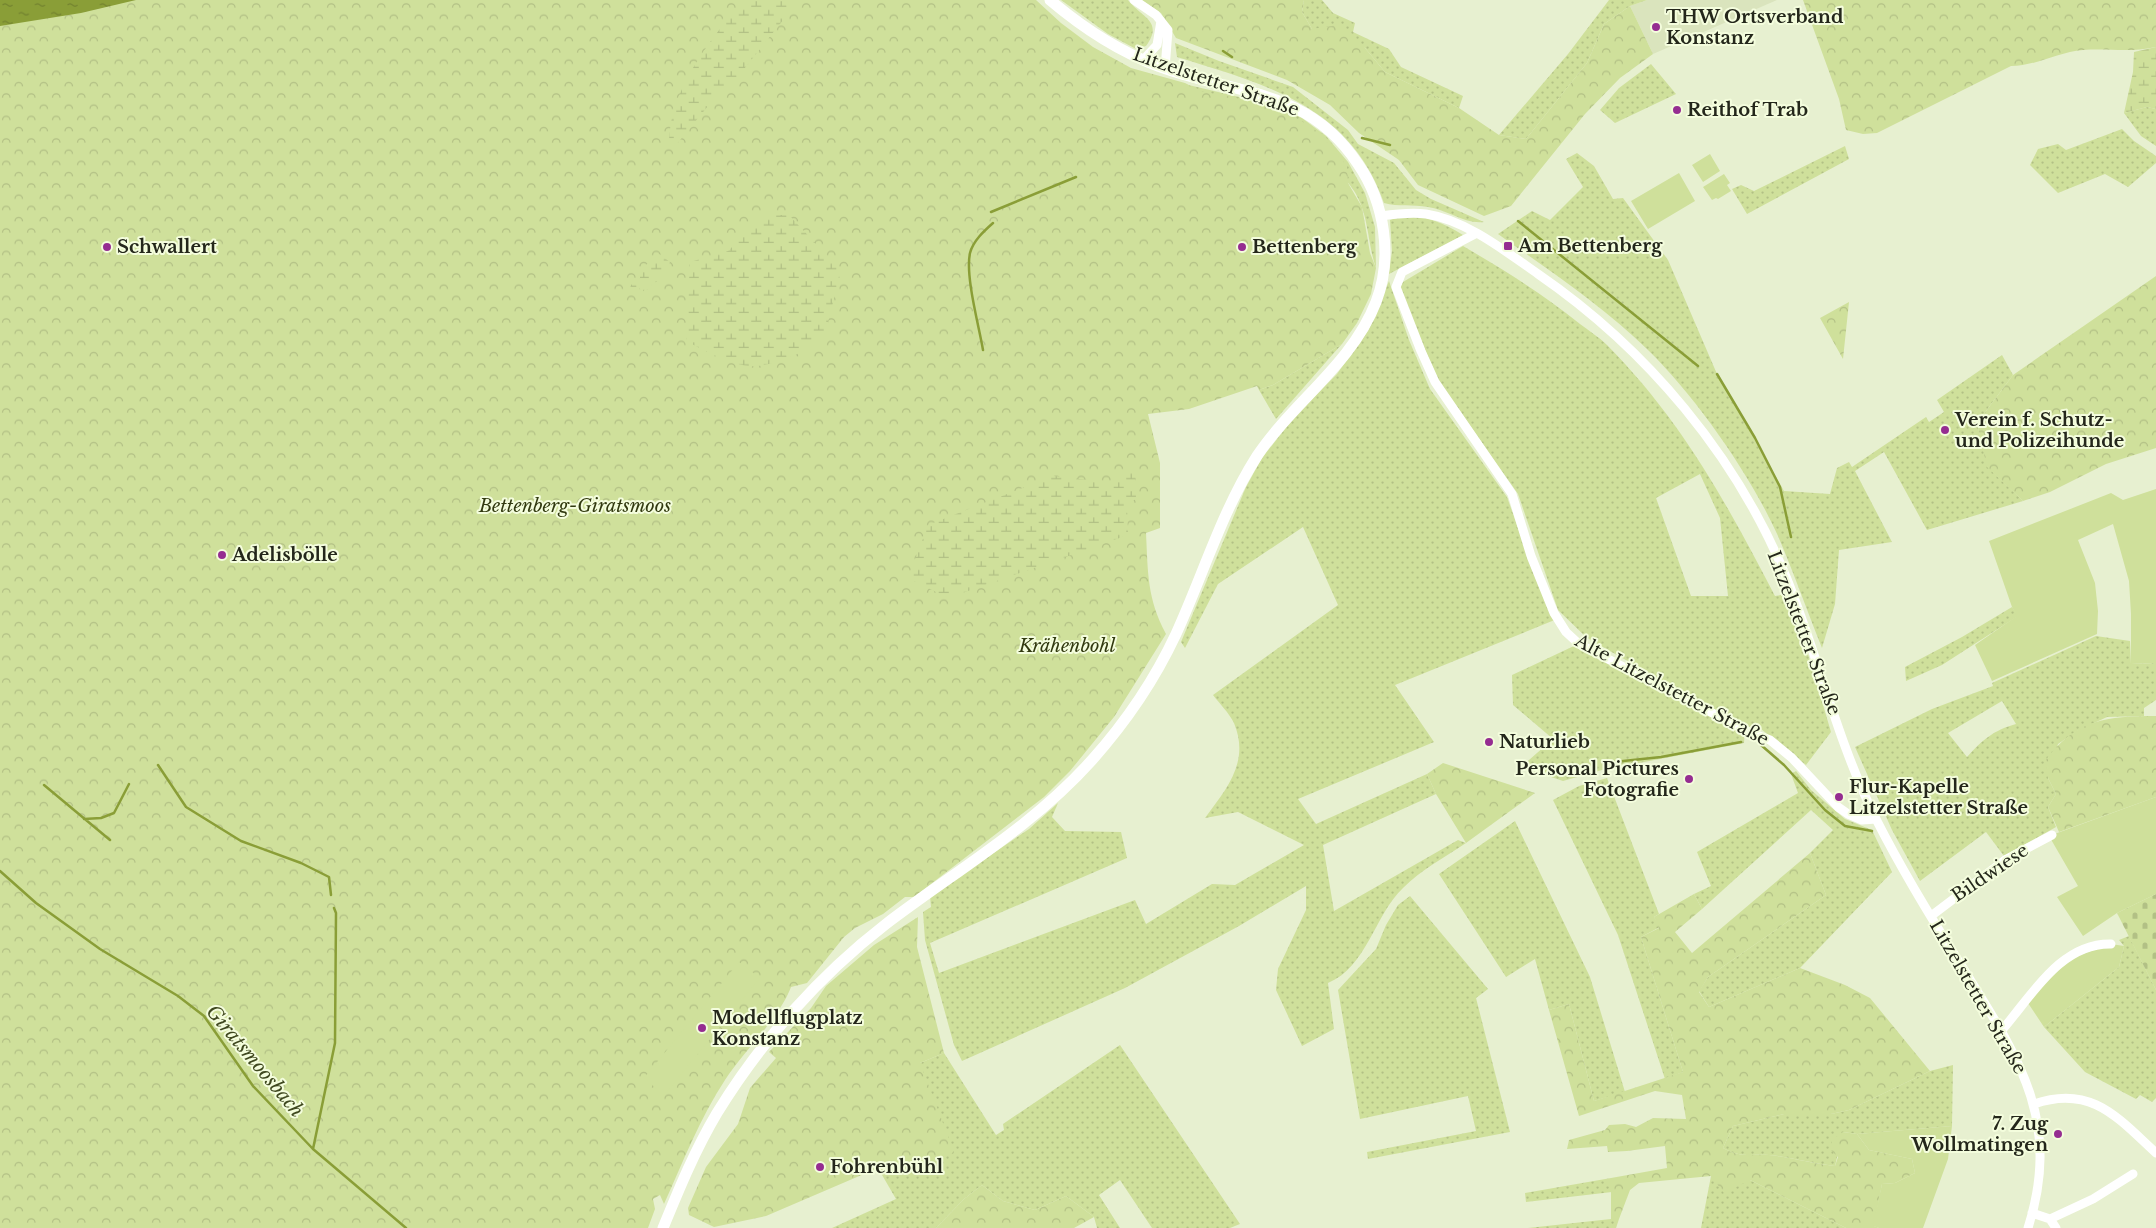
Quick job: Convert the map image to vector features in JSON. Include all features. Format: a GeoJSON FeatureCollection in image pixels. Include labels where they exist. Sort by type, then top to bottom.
{"type":"FeatureCollection","features":[{"type":"Feature","properties":{"kind":"main road","name":"Litzelstetter Straße"},"geometry":{"type":"LineString","coordinates":[[1050,0],[1097,36],[1143,60],[1165,69],[1287,103],[1316,120],[1345,145],[1362,170],[1381,216]]}},
{"type":"Feature","properties":{"kind":"main road"},"geometry":{"type":"LineString","coordinates":[[663,1228],[692,1160],[717,1113],[742,1075],[803,1000],[831,971],[885,926],[990,852],[1056,798],[1118,729],[1152,677],[1174,638],[1223,522],[1258,456],[1292,412],[1332,370],[1365,326],[1377,300],[1383,277],[1384,236],[1381,216]]}},
{"type":"Feature","properties":{"kind":"street"},"geometry":{"type":"LineString","coordinates":[[1134,0],[1161,21],[1168,30],[1165,69]]}},
{"type":"Feature","properties":{"kind":"street"},"geometry":{"type":"LineString","coordinates":[[1143,60],[1157,45],[1161,21]]}},
{"type":"Feature","properties":{"kind":"street","name":"Litzelstetter Straße"},"geometry":{"type":"LineString","coordinates":[[1381,216],[1428,214],[1442,218],[1507,252],[1554,285],[1606,326],[1661,381],[1724,460],[1763,529],[1786,577],[1858,780],[1876,819],[1912,887],[2002,1030],[2025,1075],[2034,1104],[2039,1154],[2038,1184],[2028,1228]]}},
{"type":"Feature","properties":{"kind":"street","name":"Alte Litzelstetter Straße"},"geometry":{"type":"LineString","coordinates":[[1475,234],[1402,272],[1396,288],[1435,382],[1512,494],[1531,556],[1554,613],[1566,632],[1579,644],[1751,733],[1770,740],[1792,758],[1838,807],[1862,820],[1876,819]]}},
{"type":"Feature","properties":{"kind":"street","name":"Bildwiese"},"geometry":{"type":"LineString","coordinates":[[1930,916],[2005,860],[2052,836]]}},
{"type":"Feature","properties":{"kind":"street"},"geometry":{"type":"LineString","coordinates":[[2002,1030],[2052,969],[2080,950],[2090,946],[2111,944]]}},
{"type":"Feature","properties":{"kind":"street"},"geometry":{"type":"LineString","coordinates":[[2034,1104],[2050,1098],[2064,1097],[2087,1101],[2100,1106],[2110,1111],[2156,1153]]}},
{"type":"Feature","properties":{"kind":"street"},"geometry":{"type":"LineString","coordinates":[[2032,1213],[2050,1218],[2093,1199],[2133,1174]]}},
{"type":"Feature","properties":{"kind":"street"},"geometry":{"type":"LineString","coordinates":[[2050,1218],[2056,1228]]}},
{"type":"Feature","properties":{"kind":"shaded area"},"geometry":{"type":"Polygon","coordinates":[[[1647,0],[1777,0],[1653,54],[1630,6],[1647,0]]]}},
{"type":"Feature","properties":{"kind":"green space","name":"Bettenberg-Giratsmoos"},"geometry":{"type":"Polygon","coordinates":[[[0,0],[1036,0],[1061,23],[1093,47],[1131,68],[1185,83],[1200,91],[1250,101],[1278,110],[1303,122],[1318,132],[1347,166],[1348,183],[1362,207],[1370,253],[1376,268],[1371,294],[1357,323],[1342,344],[1273,385],[1259,390],[1257,386],[1189,409],[1148,414],[1160,463],[1160,528],[1146,533],[1148,573],[1155,609],[1166,634],[1114,717],[1070,771],[1044,797],[914,897],[905,897],[883,914],[855,928],[844,937],[807,983],[791,987],[779,1010],[733,1069],[716,1095],[692,1140],[664,1204],[660,1195],[653,1199],[655,1209],[648,1228],[0,1228],[0,0]]]}},
{"type":"Feature","properties":{"kind":"green space"},"geometry":{"type":"Polygon","coordinates":[[[743,0],[799,0],[740,74],[708,106],[676,145],[669,141],[671,121],[685,83],[706,48],[743,0]]]}},
{"type":"Feature","properties":{"kind":"green space"},"geometry":{"type":"Polygon","coordinates":[[[1061,0],[1128,0],[1149,20],[1153,31],[1151,38],[1146,46],[1136,49],[1108,34],[1061,0]]]}},
{"type":"Feature","properties":{"kind":"green space"},"geometry":{"type":"Polygon","coordinates":[[[1142,0],[1304,0],[1302,12],[1312,29],[1338,25],[1365,48],[1385,72],[1459,108],[1499,135],[1526,139],[1587,63],[1604,24],[1630,6],[1653,54],[1620,78],[1585,114],[1511,206],[1484,216],[1418,185],[1399,160],[1359,133],[1330,105],[1287,80],[1176,38],[1161,13],[1142,0]]]}},
{"type":"Feature","properties":{"kind":"green space"},"geometry":{"type":"Polygon","coordinates":[[[1304,0],[1322,0],[1333,13],[1355,23],[1353,32],[1389,49],[1401,67],[1463,96],[1459,108],[1385,72],[1365,48],[1312,29],[1302,12],[1304,0]]]}},
{"type":"Feature","properties":{"kind":"green space"},"geometry":{"type":"Polygon","coordinates":[[[1609,0],[1647,0],[1630,6],[1604,24],[1587,63],[1526,139],[1499,135],[1568,54],[1609,0]]]}},
{"type":"Feature","properties":{"kind":"green space"},"geometry":{"type":"Polygon","coordinates":[[[1803,0],[2156,0],[2156,47],[2137,50],[2074,51],[2029,64],[2011,66],[1877,133],[1863,134],[1846,130],[1839,99],[1803,0]]]}},
{"type":"Feature","properties":{"kind":"green space"},"geometry":{"type":"Polygon","coordinates":[[[1175,43],[1293,87],[1348,130],[1358,144],[1394,163],[1416,190],[1431,199],[1484,222],[1463,219],[1435,208],[1384,203],[1369,170],[1350,143],[1327,122],[1302,104],[1273,90],[1243,78],[1177,57],[1175,43]]]}},
{"type":"Feature","properties":{"kind":"green space"},"geometry":{"type":"Polygon","coordinates":[[[2156,47],[2156,109],[2147,107],[2124,113],[2133,72],[2134,52],[2156,47]]]}},
{"type":"Feature","properties":{"kind":"green space"},"geometry":{"type":"Polygon","coordinates":[[[1651,64],[1676,94],[1615,123],[1600,110],[1619,88],[1651,64]]]}},
{"type":"Feature","properties":{"kind":"green space"},"geometry":{"type":"Polygon","coordinates":[[[1159,78],[1273,105],[1302,118],[1326,136],[1348,162],[1365,193],[1375,227],[1376,268],[1362,206],[1344,178],[1159,78]]]}},
{"type":"Feature","properties":{"kind":"green space"},"geometry":{"type":"Polygon","coordinates":[[[2147,107],[2156,109],[2156,146],[2141,136],[2124,113],[2147,107]]]}},
{"type":"Feature","properties":{"kind":"green space"},"geometry":{"type":"Polygon","coordinates":[[[2122,129],[2134,141],[2156,156],[2156,163],[2128,187],[2105,174],[2058,193],[2030,165],[2038,149],[2058,144],[2066,150],[2122,129]]]}},
{"type":"Feature","properties":{"kind":"green space"},"geometry":{"type":"Polygon","coordinates":[[[1845,146],[1849,159],[1747,214],[1732,189],[1741,185],[1754,191],[1845,146]]]}},
{"type":"Feature","properties":{"kind":"green space"},"geometry":{"type":"Polygon","coordinates":[[[1577,153],[1594,166],[1613,199],[1623,198],[1668,260],[1717,374],[1784,491],[1830,494],[1837,468],[1849,462],[1852,467],[1926,417],[1929,422],[1944,412],[1937,400],[2002,355],[2013,375],[1977,423],[1988,467],[2023,501],[1927,530],[1884,452],[1855,471],[1892,542],[1839,550],[1835,604],[1822,648],[1778,536],[1753,487],[1720,437],[1685,390],[1631,334],[1576,289],[1498,234],[1532,211],[1550,220],[1583,187],[1566,159],[1577,153]]]}},
{"type":"Feature","properties":{"kind":"green space"},"geometry":{"type":"Polygon","coordinates":[[[1710,154],[1720,171],[1703,182],[1692,165],[1710,154]]]}},
{"type":"Feature","properties":{"kind":"green space"},"geometry":{"type":"Polygon","coordinates":[[[1679,173],[1695,201],[1648,229],[1631,201],[1679,173]]]}},
{"type":"Feature","properties":{"kind":"green space"},"geometry":{"type":"Polygon","coordinates":[[[1724,174],[1730,183],[1727,185],[1731,191],[1718,199],[1712,200],[1703,187],[1724,174]]]}},
{"type":"Feature","properties":{"kind":"green space"},"geometry":{"type":"Polygon","coordinates":[[[765,215],[789,215],[841,271],[824,338],[809,348],[783,360],[765,365],[748,366],[720,358],[686,341],[690,262],[728,251],[765,215]]]}},
{"type":"Feature","properties":{"kind":"green space"},"geometry":{"type":"Polygon","coordinates":[[[1404,215],[1435,221],[1463,235],[1389,274],[1392,251],[1390,220],[1404,215]]]}},
{"type":"Feature","properties":{"kind":"green space"},"geometry":{"type":"Polygon","coordinates":[[[1463,246],[1523,283],[1566,313],[1604,342],[1634,374],[1658,403],[1701,464],[1739,528],[1775,596],[1787,594],[1795,610],[1831,732],[1806,765],[1761,729],[1745,727],[1744,743],[1602,770],[1563,781],[1521,767],[1553,739],[1513,705],[1512,675],[1576,645],[1653,679],[1654,676],[1587,638],[1558,610],[1518,494],[1438,380],[1399,289],[1403,282],[1463,246]],[[1700,474],[1656,498],[1691,596],[1728,596],[1720,518],[1700,474]]]}},
{"type":"Feature","properties":{"kind":"green space"},"geometry":{"type":"Polygon","coordinates":[[[659,254],[670,262],[663,277],[650,286],[650,290],[646,289],[642,292],[638,286],[636,291],[630,289],[631,285],[640,278],[640,270],[659,254]]]}},
{"type":"Feature","properties":{"kind":"green space"},"geometry":{"type":"Polygon","coordinates":[[[2156,276],[2156,448],[2106,464],[2050,492],[2023,501],[1987,467],[1977,423],[2013,375],[2156,276]]]}},
{"type":"Feature","properties":{"kind":"green space"},"geometry":{"type":"Polygon","coordinates":[[[1389,281],[1409,340],[1430,389],[1507,497],[1528,556],[1557,619],[1395,685],[1434,742],[1298,799],[1316,824],[1427,774],[1436,794],[1323,845],[1334,911],[1458,840],[1466,843],[1417,875],[1393,899],[1370,939],[1352,965],[1328,983],[1334,1029],[1302,1046],[1276,990],[1278,969],[1306,910],[1306,886],[1239,926],[1125,988],[962,1061],[954,1045],[925,940],[923,912],[931,907],[930,896],[1029,829],[1058,803],[1052,817],[1065,831],[1121,832],[1127,858],[930,943],[939,973],[1135,900],[1146,924],[1212,884],[1235,885],[1304,845],[1238,812],[1205,818],[1234,774],[1239,750],[1234,723],[1213,695],[1338,605],[1303,527],[1218,584],[1185,648],[1181,642],[1246,487],[1262,458],[1296,415],[1337,374],[1368,331],[1389,281]]]}},
{"type":"Feature","properties":{"kind":"green space"},"geometry":{"type":"Polygon","coordinates":[[[1849,302],[1843,359],[1820,318],[1849,302]]]}},
{"type":"Feature","properties":{"kind":"green space"},"geometry":{"type":"Polygon","coordinates":[[[1342,344],[1276,419],[1259,390],[1273,385],[1342,344]]]}},
{"type":"Feature","properties":{"kind":"green space"},"geometry":{"type":"Polygon","coordinates":[[[1135,467],[1136,499],[1127,504],[1128,535],[948,598],[908,578],[928,525],[1053,476],[1116,483],[1135,467]]]}},
{"type":"Feature","properties":{"kind":"green space"},"geometry":{"type":"Polygon","coordinates":[[[2156,489],[2156,663],[2131,664],[2129,581],[2113,524],[2078,540],[2095,583],[2098,611],[2097,634],[1992,681],[1975,645],[2017,616],[2012,607],[1989,541],[2111,493],[2123,500],[2156,489]]]}},
{"type":"Feature","properties":{"kind":"green space"},"geometry":{"type":"Polygon","coordinates":[[[2012,607],[2018,616],[1942,665],[1906,681],[1905,667],[1962,637],[2012,607]]]}},
{"type":"Feature","properties":{"kind":"green space"},"geometry":{"type":"Polygon","coordinates":[[[2096,636],[2130,641],[2131,664],[2156,663],[2156,700],[2144,708],[2144,716],[2107,717],[2077,731],[2058,744],[2048,778],[2056,794],[2048,807],[2056,827],[2004,856],[1986,832],[1920,881],[1892,830],[1855,747],[1932,709],[1993,686],[1992,683],[2096,636]],[[2002,701],[1948,733],[1967,757],[1989,736],[2001,729],[2016,724],[2002,701]]]}},
{"type":"Feature","properties":{"kind":"green space"},"geometry":{"type":"Polygon","coordinates":[[[2156,716],[2156,797],[2059,832],[2048,807],[2056,794],[2048,778],[2045,761],[2069,736],[2081,728],[2108,719],[2156,716]]]}},
{"type":"Feature","properties":{"kind":"green space"},"geometry":{"type":"Polygon","coordinates":[[[1443,763],[1535,793],[1466,843],[1436,794],[1427,774],[1443,763]]]}},
{"type":"Feature","properties":{"kind":"green space"},"geometry":{"type":"Polygon","coordinates":[[[1796,771],[1811,790],[1845,819],[1872,830],[1892,872],[1800,968],[1709,1007],[1699,991],[1708,977],[1826,895],[1810,853],[1833,830],[1811,810],[1702,909],[1694,894],[1711,886],[1697,852],[1798,793],[1791,774],[1796,771]]]}},
{"type":"Feature","properties":{"kind":"green space"},"geometry":{"type":"Polygon","coordinates":[[[1607,778],[1659,914],[1654,917],[1660,927],[1641,937],[1683,1072],[1665,1079],[1618,935],[1553,800],[1579,786],[1607,778]]]}},
{"type":"Feature","properties":{"kind":"green space"},"geometry":{"type":"Polygon","coordinates":[[[2156,797],[2156,894],[2117,913],[2083,936],[2057,897],[2078,886],[2049,836],[2156,797]]]}},
{"type":"Feature","properties":{"kind":"green space"},"geometry":{"type":"Polygon","coordinates":[[[1515,821],[1590,977],[1625,1092],[1594,1101],[1569,1004],[1549,1010],[1535,959],[1506,977],[1439,874],[1515,821]]]}},
{"type":"Feature","properties":{"kind":"green space"},"geometry":{"type":"Polygon","coordinates":[[[1810,853],[1826,895],[1708,977],[1699,992],[1709,1007],[1800,968],[1845,985],[1870,998],[1930,1071],[1849,1110],[1831,1114],[1784,1114],[1733,1126],[1723,1148],[1746,1155],[1769,1155],[1835,1166],[1838,1157],[1831,1150],[1832,1140],[1843,1132],[1857,1134],[1869,1150],[1912,1159],[1915,1173],[1895,1183],[1882,1184],[1874,1226],[1879,1228],[1846,1228],[1750,1180],[1724,1193],[1711,1176],[1639,1183],[1630,1190],[1619,1219],[1611,1219],[1611,1178],[1667,1168],[1665,1146],[1608,1152],[1607,1146],[1567,1149],[1569,1140],[1605,1130],[1609,1125],[1625,1124],[1636,1127],[1653,1118],[1686,1119],[1682,1095],[1655,1091],[1579,1116],[1549,1010],[1569,1004],[1594,1101],[1683,1072],[1641,937],[1659,928],[1654,917],[1694,894],[1702,909],[1675,932],[1692,953],[1810,853]]]}},
{"type":"Feature","properties":{"kind":"green space"},"geometry":{"type":"Polygon","coordinates":[[[2156,894],[2156,990],[2117,913],[2156,894]]]}},
{"type":"Feature","properties":{"kind":"green space"},"geometry":{"type":"Polygon","coordinates":[[[1410,896],[1488,989],[1476,998],[1510,1132],[1368,1159],[1367,1152],[1476,1131],[1468,1096],[1360,1119],[1338,990],[1376,949],[1386,925],[1398,905],[1410,896]]]}},
{"type":"Feature","properties":{"kind":"green space"},"geometry":{"type":"Polygon","coordinates":[[[918,917],[917,947],[944,1053],[920,1063],[954,1152],[915,1175],[910,1171],[878,1168],[766,1216],[714,1227],[689,1215],[688,1208],[706,1167],[738,1124],[750,1088],[776,1058],[769,1052],[811,1008],[826,986],[874,945],[918,917]]]}},
{"type":"Feature","properties":{"kind":"green space"},"geometry":{"type":"Polygon","coordinates":[[[2129,936],[2156,990],[2156,1098],[2152,1102],[2140,1095],[2136,1099],[2085,1072],[2044,1027],[2119,967],[2124,946],[2119,940],[2129,936]]]}},
{"type":"Feature","properties":{"kind":"green space"},"geometry":{"type":"Polygon","coordinates":[[[2111,944],[2124,946],[2119,967],[2044,1027],[2028,1003],[2065,960],[2111,944]]]}},
{"type":"Feature","properties":{"kind":"green space","name":"Modellflugplatz Konstanz"},"geometry":{"type":"Polygon","coordinates":[[[739,962],[760,978],[664,1095],[644,1078],[739,962]]]}},
{"type":"Feature","properties":{"kind":"green space"},"geometry":{"type":"Polygon","coordinates":[[[1120,1045],[1240,1224],[1230,1228],[1152,1228],[1120,1180],[1099,1195],[1120,1228],[1097,1228],[1094,1217],[1066,1196],[1035,1210],[1003,1201],[982,1185],[964,1199],[936,1228],[832,1228],[896,1199],[878,1168],[910,1172],[920,1063],[944,1053],[996,1135],[1004,1130],[1003,1124],[1120,1045]]]}},
{"type":"Feature","properties":{"kind":"green space"},"geometry":{"type":"Polygon","coordinates":[[[1953,1065],[1952,1126],[1857,1134],[1843,1132],[1835,1166],[1769,1155],[1746,1155],[1723,1148],[1733,1126],[1784,1114],[1831,1114],[1849,1110],[1930,1071],[1953,1065]]]}},
{"type":"Feature","properties":{"kind":"green space"},"geometry":{"type":"Polygon","coordinates":[[[1952,1126],[1948,1159],[1923,1228],[1879,1228],[1873,1226],[1882,1184],[1895,1183],[1915,1173],[1912,1159],[1869,1150],[1857,1134],[1952,1126]]]}},
{"type":"Feature","properties":{"kind":"green space"},"geometry":{"type":"Polygon","coordinates":[[[1711,1176],[1750,1180],[1846,1228],[1701,1228],[1711,1176]]]}},
{"type":"Feature","properties":{"kind":"green space"},"geometry":{"type":"Polygon","coordinates":[[[1611,1178],[1612,1192],[1526,1202],[1525,1193],[1611,1178]]]}},
{"type":"Feature","properties":{"kind":"green space"},"geometry":{"type":"Polygon","coordinates":[[[982,1185],[1003,1201],[1035,1210],[1066,1196],[1094,1217],[1074,1228],[936,1228],[964,1199],[982,1185]]]}},
{"type":"Feature","properties":{"kind":"green space"},"geometry":{"type":"Polygon","coordinates":[[[1619,1219],[1616,1228],[1528,1228],[1619,1219]]]}},
{"type":"Feature","properties":{"kind":"water"},"geometry":{"type":"Polygon","coordinates":[[[0,0],[136,0],[81,13],[0,26],[0,0]]]}},
{"type":"Feature","properties":{"kind":"waterway"},"geometry":{"type":"LineString","coordinates":[[1223,51],[1232,57]]}},
{"type":"Feature","properties":{"kind":"waterway"},"geometry":{"type":"LineString","coordinates":[[1362,138],[1390,145]]}},
{"type":"Feature","properties":{"kind":"waterway"},"geometry":{"type":"LineString","coordinates":[[991,212],[1076,177]]}},
{"type":"Feature","properties":{"kind":"waterway"},"geometry":{"type":"LineString","coordinates":[[1518,221],[1698,366]]}},
{"type":"Feature","properties":{"kind":"waterway"},"geometry":{"type":"LineString","coordinates":[[983,350],[973,301],[969,263],[970,253],[976,240],[993,223]]}},
{"type":"Feature","properties":{"kind":"waterway"},"geometry":{"type":"LineString","coordinates":[[1717,374],[1755,438],[1780,487],[1791,537]]}},
{"type":"Feature","properties":{"kind":"waterway"},"geometry":{"type":"LineString","coordinates":[[1614,762],[1661,757],[1741,742]]}},
{"type":"Feature","properties":{"kind":"waterway"},"geometry":{"type":"LineString","coordinates":[[1761,745],[1784,765],[1825,810],[1845,826],[1872,831]]}},
{"type":"Feature","properties":{"kind":"waterway"},"geometry":{"type":"LineString","coordinates":[[158,765],[186,807],[241,841],[301,863],[329,877],[331,895]]}},
{"type":"Feature","properties":{"kind":"waterway"},"geometry":{"type":"LineString","coordinates":[[84,819],[101,818],[114,813],[129,784]]}},
{"type":"Feature","properties":{"kind":"waterway"},"geometry":{"type":"LineString","coordinates":[[44,785],[110,840]]}},
{"type":"Feature","properties":{"kind":"waterway","name":"Giratsmoosbach"},"geometry":{"type":"LineString","coordinates":[[0,871],[36,903],[100,949],[178,996],[204,1016],[253,1086],[313,1149],[406,1228]]}},
{"type":"Feature","properties":{"kind":"waterway"},"geometry":{"type":"LineString","coordinates":[[313,1149],[335,1043],[336,913],[334,908]]}},
{"type":"Feature","properties":{"kind":"place","name":"THW Ortsverband Konstanz"},"geometry":{"type":"Point","coordinates":[1656,27]}},
{"type":"Feature","properties":{"kind":"place","name":"Reithof Trab"},"geometry":{"type":"Point","coordinates":[1677,110]}},
{"type":"Feature","properties":{"kind":"place","name":"Am Bettenberg"},"geometry":{"type":"Point","coordinates":[1508,246]}},
{"type":"Feature","properties":{"kind":"place","name":"Schwallert"},"geometry":{"type":"Point","coordinates":[107,247]}},
{"type":"Feature","properties":{"kind":"place","name":"Bettenberg"},"geometry":{"type":"Point","coordinates":[1242,247]}},
{"type":"Feature","properties":{"kind":"place","name":"Verein f. Schutz- und Polizeihunde"},"geometry":{"type":"Point","coordinates":[1945,430]}},
{"type":"Feature","properties":{"kind":"place","name":"Adelisbölle"},"geometry":{"type":"Point","coordinates":[222,555]}},
{"type":"Feature","properties":{"kind":"place","name":"Naturlieb"},"geometry":{"type":"Point","coordinates":[1489,742]}},
{"type":"Feature","properties":{"kind":"place","name":"Personal Pictures Fotografie"},"geometry":{"type":"Point","coordinates":[1689,779]}},
{"type":"Feature","properties":{"kind":"place","name":"Flur-Kapelle Litzelstetter Straße"},"geometry":{"type":"Point","coordinates":[1839,797]}},
{"type":"Feature","properties":{"kind":"place","name":"Modellflugplatz Konstanz"},"geometry":{"type":"Point","coordinates":[702,1028]}},
{"type":"Feature","properties":{"kind":"place","name":"7. Zug Wollmatingen"},"geometry":{"type":"Point","coordinates":[2058,1134]}},
{"type":"Feature","properties":{"kind":"place","name":"Fohrenbühl"},"geometry":{"type":"Point","coordinates":[820,1167]}},
{"type":"Feature","properties":{"kind":"park label","name":"Krähenbohl"},"geometry":{"type":"Point","coordinates":[1067,646]}}]}
